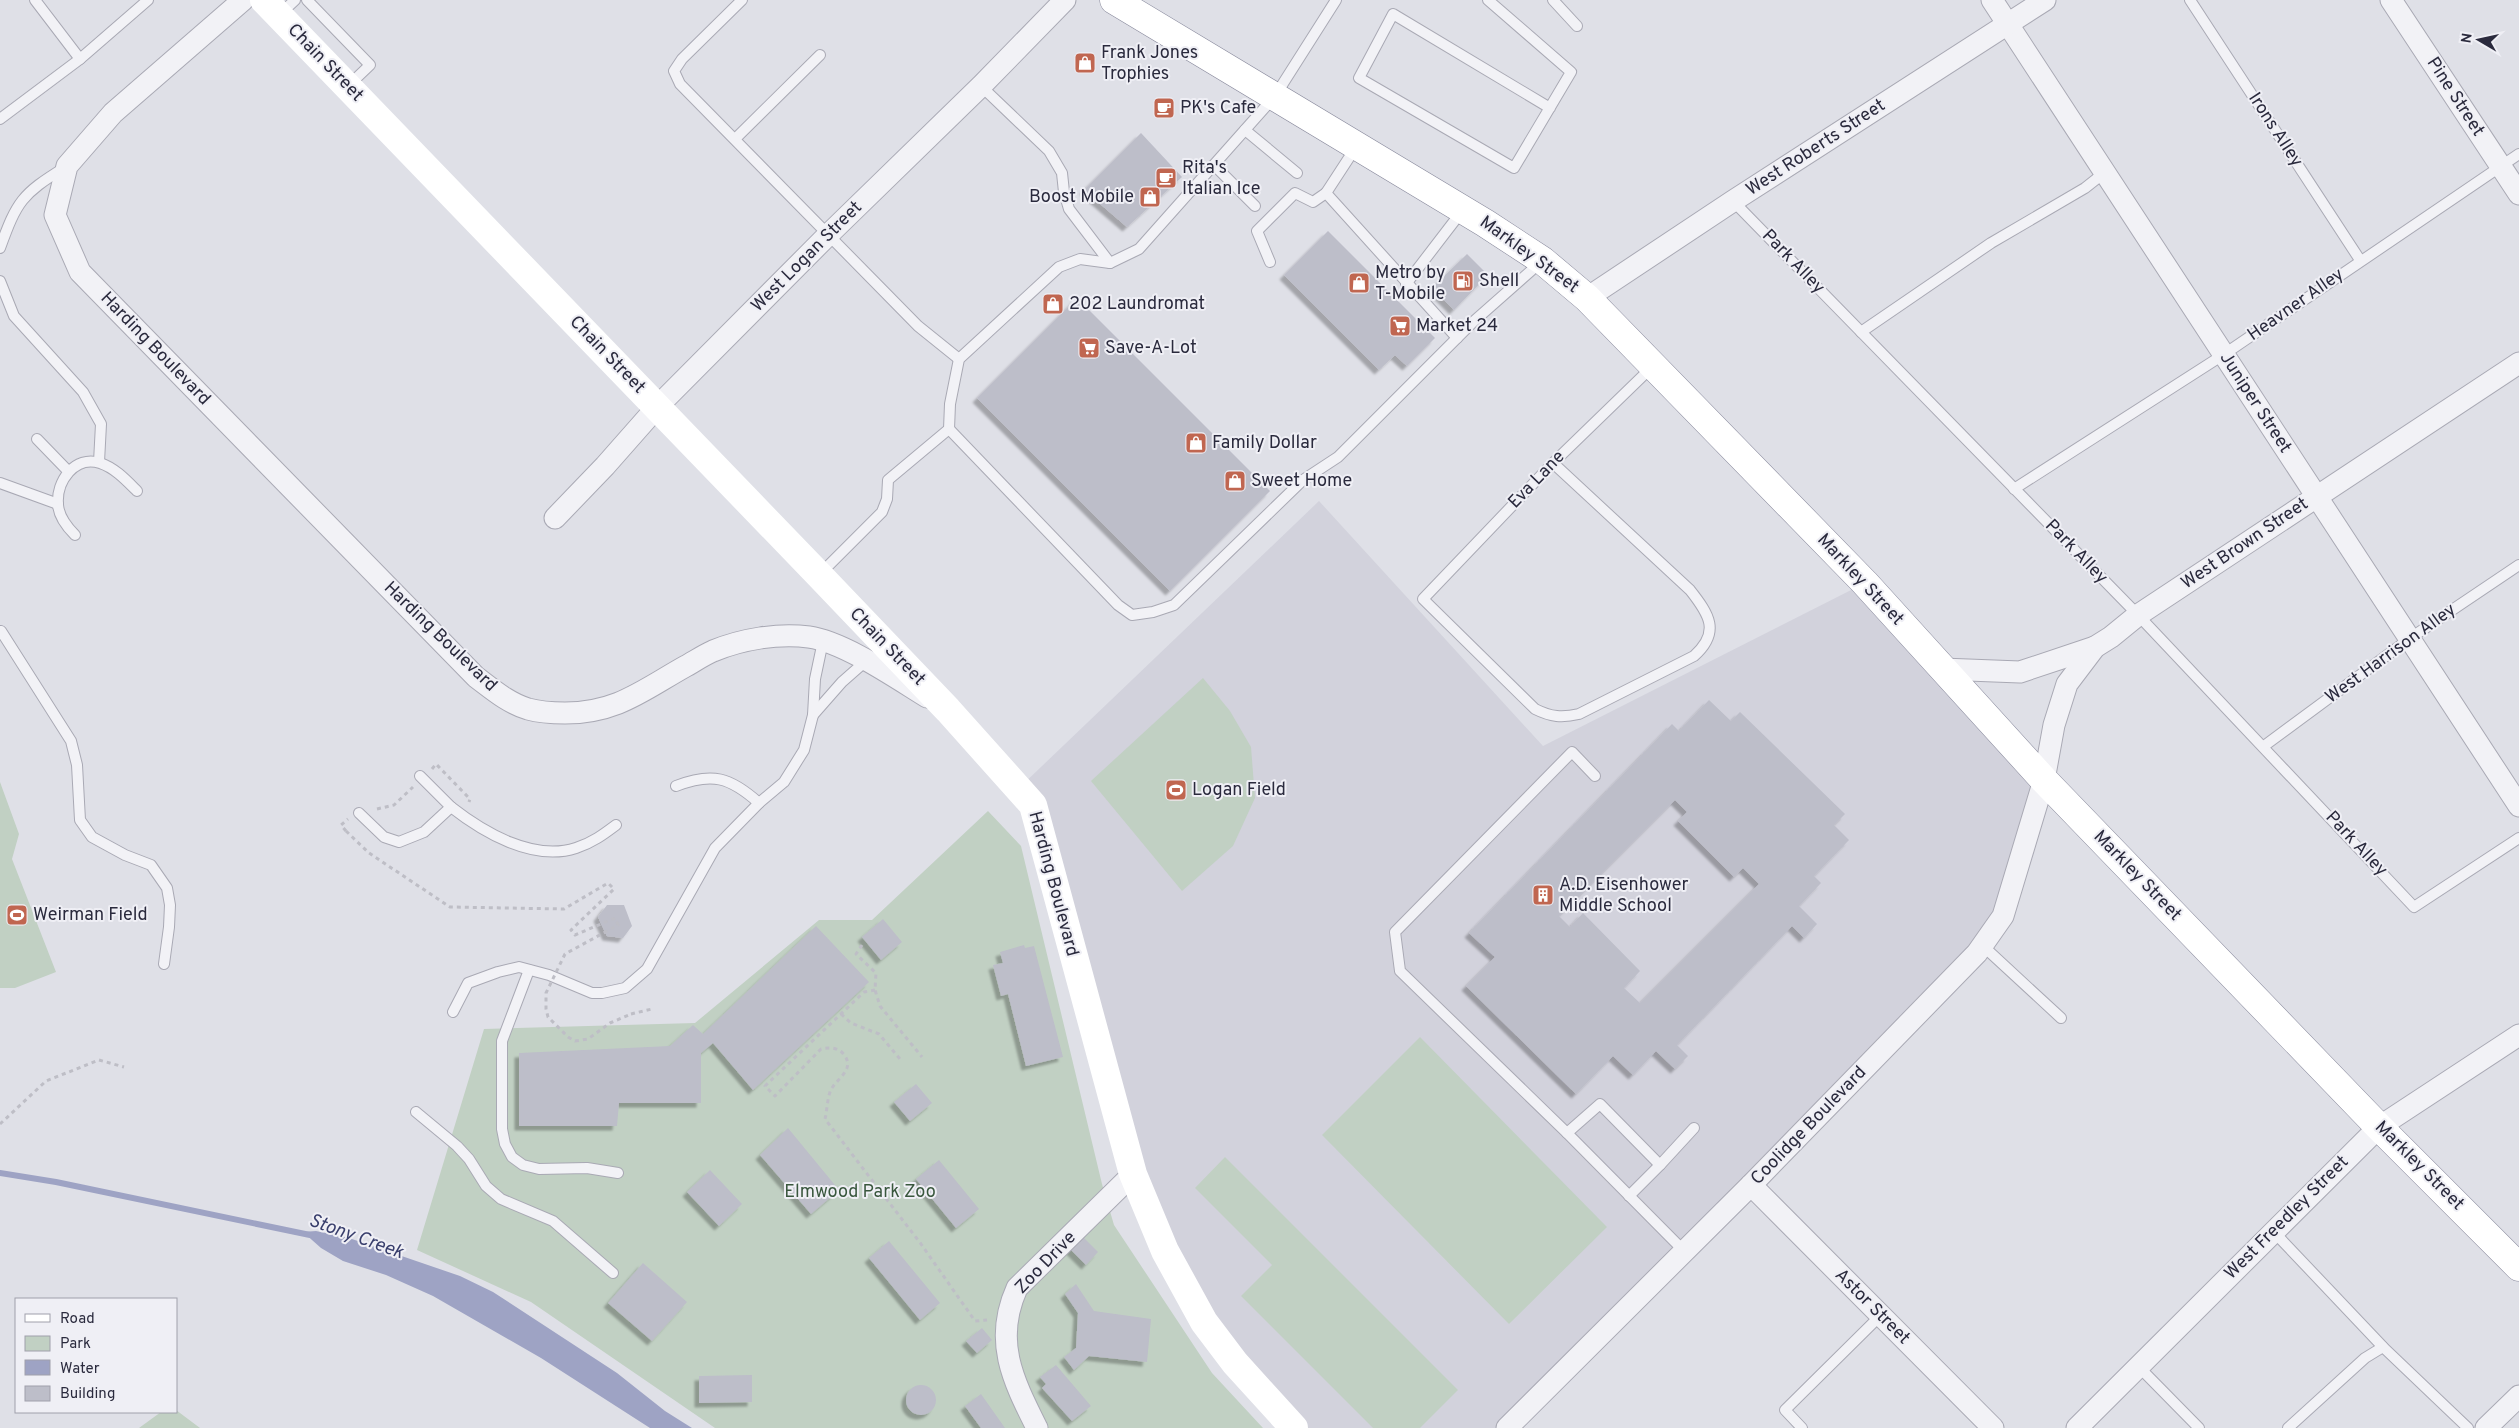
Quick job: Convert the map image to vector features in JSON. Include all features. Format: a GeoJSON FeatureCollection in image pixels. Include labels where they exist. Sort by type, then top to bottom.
{"type":"FeatureCollection","features":[{"type":"Feature","properties":{"kind":"main road","name":"Markley Street"},"geometry":{"type":"LineString","coordinates":[[1114,0],[1463,209],[1543,261],[1587,298],[1865,583],[2044,780],[2379,1126],[2519,1267]]}},
{"type":"Feature","properties":{"kind":"main road","name":"Chain Street"},"geometry":{"type":"LineString","coordinates":[[279,5],[348,86],[948,710]]}},
{"type":"Feature","properties":{"kind":"main road","name":"Harding Boulevard"},"geometry":{"type":"LineString","coordinates":[[948,710],[1033,805],[1134,1174],[1165,1251],[1204,1322],[1235,1363],[1294,1428]]}},
{"type":"Feature","properties":{"kind":"street"},"geometry":{"type":"LineString","coordinates":[[67,166],[113,113],[243,0]]}},
{"type":"Feature","properties":{"kind":"street","name":"West Logan Street"},"geometry":{"type":"LineString","coordinates":[[555,518],[605,466],[657,407],[829,234],[981,86],[1065,0]]}},
{"type":"Feature","properties":{"kind":"street","name":"Juniper Street"},"geometry":{"type":"LineString","coordinates":[[1992,0],[2519,806]]}},
{"type":"Feature","properties":{"kind":"street","name":"West Roberts Street"},"geometry":{"type":"LineString","coordinates":[[1587,298],[1733,201],[2045,0]]}},
{"type":"Feature","properties":{"kind":"street","name":"Pine Street"},"geometry":{"type":"LineString","coordinates":[[2391,0],[2519,194]]}},
{"type":"Feature","properties":{"kind":"street","name":"Harding Boulevard"},"geometry":{"type":"LineString","coordinates":[[67,166],[55,215],[80,272],[476,677],[501,696],[527,709],[553,713],[582,713],[608,709],[634,697],[712,651],[778,635],[811,637],[867,660],[948,710]]}},
{"type":"Feature","properties":{"kind":"street","name":"West Brown Street"},"geometry":{"type":"LineString","coordinates":[[2044,780],[2054,725],[2067,684],[2095,647],[2112,637],[2138,615],[2519,363]]}},
{"type":"Feature","properties":{"kind":"street"},"geometry":{"type":"LineString","coordinates":[[1942,669],[2020,672],[2095,647]]}},
{"type":"Feature","properties":{"kind":"street","name":"Coolidge Boulevard"},"geometry":{"type":"LineString","coordinates":[[1507,1428],[1751,1186],[1982,945],[2003,916],[2044,780]]}},
{"type":"Feature","properties":{"kind":"street","name":"West Freedley Street"},"geometry":{"type":"LineString","coordinates":[[2078,1428],[2379,1126],[2517,1038]]}},
{"type":"Feature","properties":{"kind":"street","name":"Zoo Drive"},"geometry":{"type":"LineString","coordinates":[[1037,1428],[1014,1384],[1006,1344],[1007,1317],[1018,1288],[1134,1174]]}},
{"type":"Feature","properties":{"kind":"street","name":"Astor Street"},"geometry":{"type":"LineString","coordinates":[[1751,1186],[1993,1428]]}},
{"type":"Feature","properties":{"kind":"street"},"geometry":{"type":"LineString","coordinates":[[2486,1428],[2519,1396]]}},
{"type":"Feature","properties":{"kind":"lane"},"geometry":{"type":"LineString","coordinates":[[35,0],[80,59]]}},
{"type":"Feature","properties":{"kind":"lane"},"geometry":{"type":"LineString","coordinates":[[0,120],[80,59],[148,0]]}},
{"type":"Feature","properties":{"kind":"lane"},"geometry":{"type":"LineString","coordinates":[[307,0],[370,65],[348,86]]}},
{"type":"Feature","properties":{"kind":"lane"},"geometry":{"type":"LineString","coordinates":[[742,0],[682,59],[674,71],[680,84],[918,326],[959,359]]}},
{"type":"Feature","properties":{"kind":"lane"},"geometry":{"type":"LineString","coordinates":[[1336,0],[1274,96],[1139,249],[1110,263],[1080,259],[1059,267],[959,359],[950,404],[949,429],[1118,605],[1132,615],[1153,612],[1174,605],[1303,480],[1338,456],[1457,338],[1543,261]]}},
{"type":"Feature","properties":{"kind":"lane"},"geometry":{"type":"LineString","coordinates":[[1488,0],[1572,72],[1514,168],[1359,78],[1393,14],[1550,108]]}},
{"type":"Feature","properties":{"kind":"lane"},"geometry":{"type":"LineString","coordinates":[[1553,0],[1577,26]]}},
{"type":"Feature","properties":{"kind":"lane","name":"Irons Alley"},"geometry":{"type":"LineString","coordinates":[[2190,0],[2360,260]]}},
{"type":"Feature","properties":{"kind":"lane"},"geometry":{"type":"LineString","coordinates":[[735,139],[820,55]]}},
{"type":"Feature","properties":{"kind":"lane"},"geometry":{"type":"LineString","coordinates":[[981,86],[1050,151],[1062,173],[1064,192],[1069,209],[1110,263]]}},
{"type":"Feature","properties":{"kind":"lane"},"geometry":{"type":"LineString","coordinates":[[1245,130],[1297,173]]}},
{"type":"Feature","properties":{"kind":"lane"},"geometry":{"type":"LineString","coordinates":[[1270,262],[1257,231],[1295,194],[1313,202],[1326,193],[1357,145]]}},
{"type":"Feature","properties":{"kind":"lane","name":"Heavner Alley"},"geometry":{"type":"LineString","coordinates":[[2014,489],[2223,355],[2360,260],[2519,154]]}},
{"type":"Feature","properties":{"kind":"lane"},"geometry":{"type":"LineString","coordinates":[[1214,165],[1255,206]]}},
{"type":"Feature","properties":{"kind":"lane"},"geometry":{"type":"LineString","coordinates":[[0,248],[13,211],[33,187],[67,166]]}},
{"type":"Feature","properties":{"kind":"lane"},"geometry":{"type":"LineString","coordinates":[[1861,332],[1991,243],[2085,188],[2104,173]]}},
{"type":"Feature","properties":{"kind":"lane"},"geometry":{"type":"LineString","coordinates":[[1326,193],[1406,284],[1457,338]]}},
{"type":"Feature","properties":{"kind":"lane","name":"Park Alley"},"geometry":{"type":"LineString","coordinates":[[1733,201],[2138,615],[2264,746],[2414,907],[2519,838]]}},
{"type":"Feature","properties":{"kind":"lane"},"geometry":{"type":"LineString","coordinates":[[1406,284],[1463,209]]}},
{"type":"Feature","properties":{"kind":"lane"},"geometry":{"type":"LineString","coordinates":[[0,281],[14,316],[83,392],[88,400],[101,424],[99,462]]}},
{"type":"Feature","properties":{"kind":"lane","name":"Eva Lane"},"geometry":{"type":"LineString","coordinates":[[1553,463],[1690,590],[1702,605],[1708,620],[1710,635],[1706,645],[1694,656],[1579,714],[1563,718],[1548,716],[1535,709],[1423,599],[1553,463],[1654,365]]}},
{"type":"Feature","properties":{"kind":"lane"},"geometry":{"type":"LineString","coordinates":[[819,575],[882,512],[887,499],[888,480],[949,429]]}},
{"type":"Feature","properties":{"kind":"lane"},"geometry":{"type":"LineString","coordinates":[[37,439],[68,471]]}},
{"type":"Feature","properties":{"kind":"lane"},"geometry":{"type":"LineString","coordinates":[[75,535],[65,525],[58,504],[60,487],[68,471],[80,462],[99,462],[115,470],[137,491]]}},
{"type":"Feature","properties":{"kind":"lane"},"geometry":{"type":"LineString","coordinates":[[0,483],[58,504]]}},
{"type":"Feature","properties":{"kind":"lane","name":"West Harrison Alley"},"geometry":{"type":"LineString","coordinates":[[2264,746],[2409,639],[2519,565]]}},
{"type":"Feature","properties":{"kind":"lane"},"geometry":{"type":"LineString","coordinates":[[1,631],[71,742],[76,765],[80,820],[92,836],[125,855],[151,865],[167,888],[170,905],[164,964]]}},
{"type":"Feature","properties":{"kind":"lane"},"geometry":{"type":"LineString","coordinates":[[453,1012],[468,983],[512,968],[519,967],[529,970],[592,993],[625,988],[647,969],[716,848],[759,803],[784,782],[804,750],[813,715],[815,679],[823,641]]}},
{"type":"Feature","properties":{"kind":"lane"},"geometry":{"type":"LineString","coordinates":[[813,715],[842,682],[867,660]]}},
{"type":"Feature","properties":{"kind":"lane"},"geometry":{"type":"LineString","coordinates":[[1595,776],[1572,752],[1395,932],[1400,971],[1567,1132],[1685,1252]]}},
{"type":"Feature","properties":{"kind":"lane"},"geometry":{"type":"LineString","coordinates":[[676,786],[693,779],[713,776],[744,790],[759,803]]}},
{"type":"Feature","properties":{"kind":"lane"},"geometry":{"type":"LineString","coordinates":[[422,777],[464,817],[505,841],[527,848],[552,851],[575,849],[594,841],[616,825]]}},
{"type":"Feature","properties":{"kind":"lane"},"geometry":{"type":"LineString","coordinates":[[359,813],[372,828],[384,837],[399,842],[424,832],[452,807]]}},
{"type":"Feature","properties":{"kind":"lane"},"geometry":{"type":"LineString","coordinates":[[1982,945],[2061,1018]]}},
{"type":"Feature","properties":{"kind":"lane"},"geometry":{"type":"LineString","coordinates":[[529,970],[502,1041],[502,1129],[505,1144],[512,1157],[523,1165],[539,1169],[588,1168],[618,1173]]}},
{"type":"Feature","properties":{"kind":"lane"},"geometry":{"type":"LineString","coordinates":[[1567,1132],[1600,1104],[1660,1165]]}},
{"type":"Feature","properties":{"kind":"lane"},"geometry":{"type":"LineString","coordinates":[[416,1112],[470,1159],[486,1186],[501,1199],[553,1221],[613,1273]]}},
{"type":"Feature","properties":{"kind":"lane"},"geometry":{"type":"LineString","coordinates":[[1629,1196],[1694,1128]]}},
{"type":"Feature","properties":{"kind":"lane"},"geometry":{"type":"LineString","coordinates":[[2274,1232],[2383,1347],[2468,1428]]}},
{"type":"Feature","properties":{"kind":"lane"},"geometry":{"type":"LineString","coordinates":[[1802,1428],[1785,1410],[1881,1316]]}},
{"type":"Feature","properties":{"kind":"lane"},"geometry":{"type":"LineString","coordinates":[[2288,1428],[2364,1358],[2383,1347]]}},
{"type":"Feature","properties":{"kind":"lane"},"geometry":{"type":"LineString","coordinates":[[2139,1367],[2199,1428]]}},
{"type":"Feature","properties":{"kind":"path"},"geometry":{"type":"LineString","coordinates":[[464,817],[470,799],[436,764],[394,806],[359,813],[341,825],[369,853],[450,907],[564,908],[608,883],[614,888],[571,930],[575,935],[615,918],[618,926],[564,954],[546,993],[548,1016],[568,1037],[575,1040],[588,1039],[610,1023],[631,1014],[652,1009]]}},
{"type":"Feature","properties":{"kind":"path"},"geometry":{"type":"LineString","coordinates":[[862,944],[856,954],[876,973],[875,990],[880,1006],[922,1057]]}},
{"type":"Feature","properties":{"kind":"path"},"geometry":{"type":"LineString","coordinates":[[875,990],[864,992],[765,1086],[775,1096],[820,1048],[836,1048],[841,1051],[848,1060],[847,1068],[830,1091],[825,1119],[921,1244],[975,1321],[1007,1317]]}},
{"type":"Feature","properties":{"kind":"path"},"geometry":{"type":"LineString","coordinates":[[841,1013],[851,1023],[879,1034],[900,1059]]}},
{"type":"Feature","properties":{"kind":"path"},"geometry":{"type":"LineString","coordinates":[[0,1124],[46,1081],[99,1060],[124,1067]]}},
{"type":"Feature","properties":{"kind":"shaded area"},"geometry":{"type":"Polygon","coordinates":[[[1319,501],[1543,746],[1865,583],[2044,780],[2003,916],[1507,1428],[1294,1428],[1165,1251],[1018,789],[1319,501]]]}},
{"type":"Feature","properties":{"kind":"green space","name":"Logan Field"},"geometry":{"type":"Polygon","coordinates":[[[1203,678],[1230,711],[1251,747],[1255,798],[1233,846],[1182,891],[1091,781],[1203,678]]]}},
{"type":"Feature","properties":{"kind":"green space","name":"Weirman Field"},"geometry":{"type":"Polygon","coordinates":[[[0,782],[19,834],[12,859],[56,972],[15,988],[0,988],[0,782]]]}},
{"type":"Feature","properties":{"kind":"green space","name":"Elmwood Park Zoo"},"geometry":{"type":"Polygon","coordinates":[[[988,811],[1021,846],[1102,1184],[1114,1225],[1212,1373],[1263,1428],[715,1428],[531,1302],[417,1250],[484,1029],[695,1023],[819,920],[872,920],[988,811]]]}},
{"type":"Feature","properties":{"kind":"green space"},"geometry":{"type":"Polygon","coordinates":[[[1420,1037],[1607,1227],[1509,1324],[1322,1135],[1420,1037]]]}},
{"type":"Feature","properties":{"kind":"green space"},"geometry":{"type":"Polygon","coordinates":[[[1225,1157],[1458,1390],[1420,1428],[1373,1428],[1241,1296],[1272,1265],[1195,1188],[1225,1157]]]}},
{"type":"Feature","properties":{"kind":"green space"},"geometry":{"type":"Polygon","coordinates":[[[178,1412],[200,1428],[139,1428],[160,1413],[178,1412]]]}},
{"type":"Feature","properties":{"kind":"water"},"geometry":{"type":"Polygon","coordinates":[[[316,1231],[349,1238],[460,1276],[493,1292],[617,1373],[665,1411],[692,1428],[650,1428],[541,1358],[433,1296],[386,1275],[343,1261],[321,1248],[303,1232],[316,1231]]]}},
{"type":"Feature","properties":{"kind":"building"},"geometry":{"type":"Polygon","coordinates":[[[1141,133],[1182,177],[1127,227],[1084,190],[1141,133]]]}},
{"type":"Feature","properties":{"kind":"building"},"geometry":{"type":"Polygon","coordinates":[[[1328,231],[1435,338],[1407,366],[1395,355],[1379,370],[1284,275],[1328,231]]]}},
{"type":"Feature","properties":{"kind":"building"},"geometry":{"type":"Polygon","coordinates":[[[1467,254],[1488,275],[1454,310],[1432,288],[1467,254]]]}},
{"type":"Feature","properties":{"kind":"building"},"geometry":{"type":"Polygon","coordinates":[[[1077,298],[1270,491],[1170,591],[977,398],[1077,298]]]}},
{"type":"Feature","properties":{"kind":"building","name":"A.D. Eisenhower Middle School"},"geometry":{"type":"Polygon","coordinates":[[[1709,700],[1731,721],[1740,712],[1845,814],[1834,825],[1849,840],[1814,876],[1821,883],[1799,906],[1817,924],[1804,938],[1792,926],[1677,1045],[1688,1056],[1675,1069],[1656,1051],[1633,1075],[1613,1056],[1576,1094],[1466,986],[1495,957],[1469,933],[1672,724],[1679,731],[1709,700]],[[1675,800],[1559,916],[1570,927],[1583,913],[1640,971],[1624,988],[1640,1003],[1759,884],[1743,868],[1734,877],[1678,821],[1687,812],[1675,800]]]}},
{"type":"Feature","properties":{"kind":"building"},"geometry":{"type":"Polygon","coordinates":[[[607,905],[624,905],[632,926],[623,938],[607,936],[598,917],[607,905]]]}},
{"type":"Feature","properties":{"kind":"building"},"geometry":{"type":"Polygon","coordinates":[[[883,919],[902,942],[881,960],[862,937],[883,919]]]}},
{"type":"Feature","properties":{"kind":"building"},"geometry":{"type":"Polygon","coordinates":[[[816,926],[869,982],[753,1090],[713,1043],[701,1053],[701,1103],[619,1103],[617,1126],[519,1126],[519,1053],[670,1046],[693,1025],[703,1034],[816,926]]]}},
{"type":"Feature","properties":{"kind":"building"},"geometry":{"type":"Polygon","coordinates":[[[1024,945],[1025,948],[1034,946],[1063,1057],[1026,1066],[1008,994],[1001,996],[993,965],[1003,963],[1000,952],[1024,945]]]}},
{"type":"Feature","properties":{"kind":"building"},"geometry":{"type":"Polygon","coordinates":[[[916,1084],[932,1103],[910,1121],[894,1102],[916,1084]]]}},
{"type":"Feature","properties":{"kind":"building"},"geometry":{"type":"Polygon","coordinates":[[[788,1128],[839,1190],[811,1214],[760,1155],[788,1128]]]}},
{"type":"Feature","properties":{"kind":"building"},"geometry":{"type":"Polygon","coordinates":[[[939,1160],[979,1209],[956,1228],[916,1179],[939,1160]]]}},
{"type":"Feature","properties":{"kind":"building"},"geometry":{"type":"Polygon","coordinates":[[[710,1170],[742,1204],[719,1226],[687,1192],[710,1170]]]}},
{"type":"Feature","properties":{"kind":"building"},"geometry":{"type":"Polygon","coordinates":[[[1082,1236],[1098,1252],[1086,1265],[1069,1248],[1082,1236]]]}},
{"type":"Feature","properties":{"kind":"building"},"geometry":{"type":"Polygon","coordinates":[[[889,1241],[940,1303],[920,1320],[869,1258],[889,1241]]]}},
{"type":"Feature","properties":{"kind":"building"},"geometry":{"type":"Polygon","coordinates":[[[643,1263],[687,1302],[652,1341],[608,1303],[643,1263]]]}},
{"type":"Feature","properties":{"kind":"building"},"geometry":{"type":"Polygon","coordinates":[[[1076,1284],[1094,1311],[1151,1319],[1147,1362],[1089,1356],[1074,1370],[1064,1357],[1076,1348],[1078,1313],[1065,1294],[1076,1284]]]}},
{"type":"Feature","properties":{"kind":"building"},"geometry":{"type":"Polygon","coordinates":[[[982,1328],[992,1340],[977,1353],[966,1341],[982,1328]]]}},
{"type":"Feature","properties":{"kind":"building"},"geometry":{"type":"Polygon","coordinates":[[[1056,1365],[1091,1406],[1072,1421],[1042,1388],[1046,1384],[1040,1377],[1056,1365]]]}},
{"type":"Feature","properties":{"kind":"building"},"geometry":{"type":"Polygon","coordinates":[[[752,1375],[752,1402],[699,1403],[699,1376],[752,1375]]]}},
{"type":"Feature","properties":{"kind":"building"},"geometry":{"type":"Polygon","coordinates":[[[921,1385],[932,1389],[936,1400],[932,1411],[921,1415],[910,1411],[906,1400],[910,1389],[921,1385]]]}},
{"type":"Feature","properties":{"kind":"building"},"geometry":{"type":"Polygon","coordinates":[[[981,1394],[1005,1428],[981,1428],[965,1406],[981,1394]]]}},
{"type":"Feature","properties":{"kind":"waterway","name":"Stony Creek"},"geometry":{"type":"LineString","coordinates":[[0,1173],[56,1182],[310,1235]]}},
{"type":"Feature","properties":{"kind":"place","name":"Frank Jones Trophies"},"geometry":{"type":"Point","coordinates":[1085,63]}},
{"type":"Feature","properties":{"kind":"place","name":"PK's Cafe"},"geometry":{"type":"Point","coordinates":[1164,108]}},
{"type":"Feature","properties":{"kind":"place","name":"Rita's Italian Ice"},"geometry":{"type":"Point","coordinates":[1166,178]}},
{"type":"Feature","properties":{"kind":"place","name":"Boost Mobile"},"geometry":{"type":"Point","coordinates":[1150,197]}},
{"type":"Feature","properties":{"kind":"place","name":"Shell"},"geometry":{"type":"Point","coordinates":[1463,281]}},
{"type":"Feature","properties":{"kind":"place","name":"Metro by T-Mobile"},"geometry":{"type":"Point","coordinates":[1359,283]}},
{"type":"Feature","properties":{"kind":"place","name":"202 Laundromat"},"geometry":{"type":"Point","coordinates":[1053,304]}},
{"type":"Feature","properties":{"kind":"place","name":"Market 24"},"geometry":{"type":"Point","coordinates":[1400,326]}},
{"type":"Feature","properties":{"kind":"place","name":"Save-A-Lot"},"geometry":{"type":"Point","coordinates":[1089,348]}},
{"type":"Feature","properties":{"kind":"place","name":"Family Dollar"},"geometry":{"type":"Point","coordinates":[1196,443]}},
{"type":"Feature","properties":{"kind":"place","name":"Sweet Home"},"geometry":{"type":"Point","coordinates":[1235,481]}},
{"type":"Feature","properties":{"kind":"place","name":"Logan Field"},"geometry":{"type":"Point","coordinates":[1176,790]}},
{"type":"Feature","properties":{"kind":"place","name":"A.D. Eisenhower Middle School"},"geometry":{"type":"Point","coordinates":[1543,895]}},
{"type":"Feature","properties":{"kind":"place","name":"Weirman Field"},"geometry":{"type":"Point","coordinates":[17,915]}}]}
